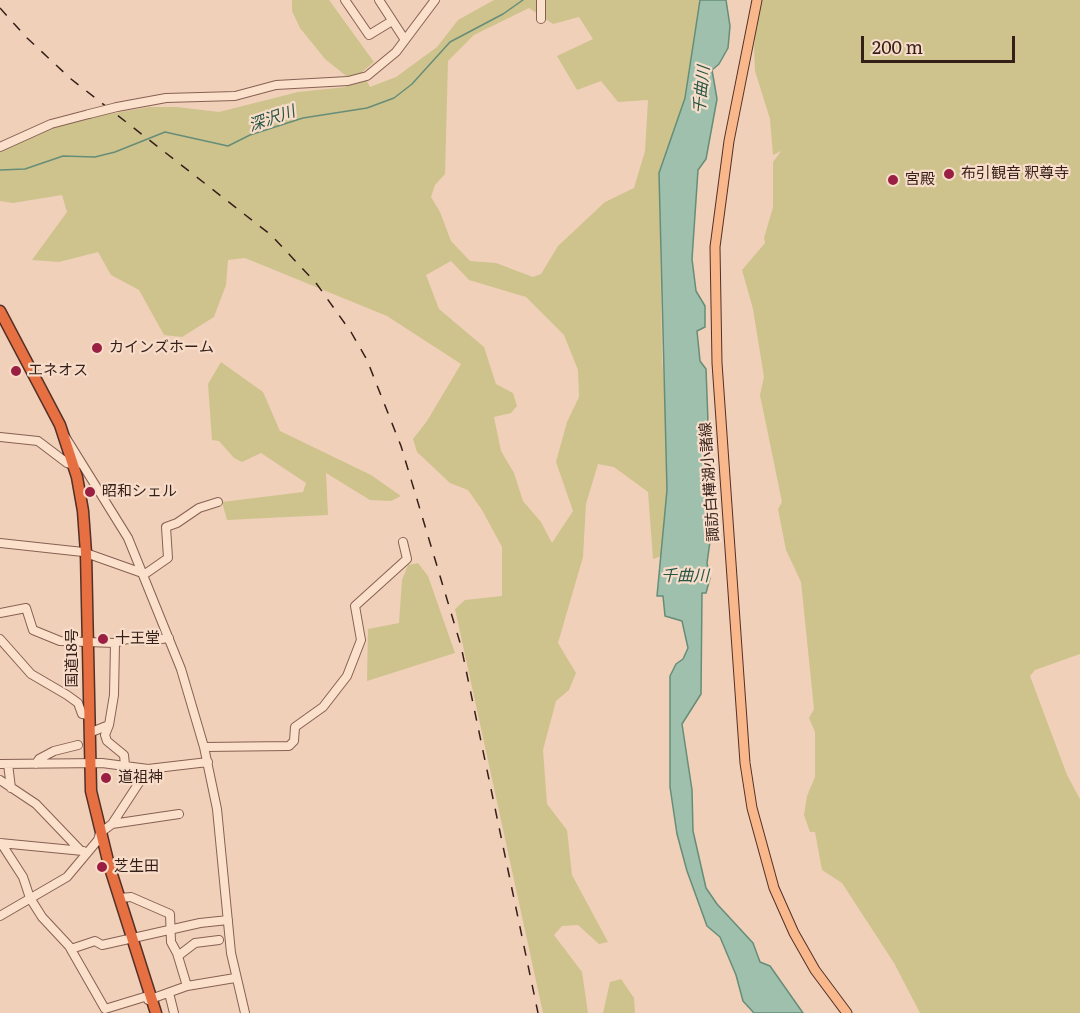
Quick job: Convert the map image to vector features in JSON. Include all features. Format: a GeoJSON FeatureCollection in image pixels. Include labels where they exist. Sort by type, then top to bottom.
{"type":"FeatureCollection","features":[{"type":"Feature","properties":{"kind":"highway","name":"国道18号"},"geometry":{"type":"LineString","coordinates":[[0,311],[65,438],[74,465],[83,512],[86,553],[91,792],[100,833],[156,1013]]}},
{"type":"Feature","properties":{"kind":"main road","name":"諏訪白樺湖小諸線"},"geometry":{"type":"LineString","coordinates":[[757,0],[729,141],[715,256],[717,363],[745,763],[752,808],[774,888],[794,933],[815,970],[847,1013]]}},
{"type":"Feature","properties":{"kind":"street"},"geometry":{"type":"LineString","coordinates":[[345,0],[369,35],[392,21]]}},
{"type":"Feature","properties":{"kind":"street"},"geometry":{"type":"LineString","coordinates":[[0,147],[51,124],[117,107],[166,98],[235,96],[292,83],[358,79],[384,64],[435,0]]}},
{"type":"Feature","properties":{"kind":"street"},"geometry":{"type":"LineString","coordinates":[[541,0],[541,19]]}},
{"type":"Feature","properties":{"kind":"street"},"geometry":{"type":"LineString","coordinates":[[383,2],[405,40]]}},
{"type":"Feature","properties":{"kind":"street"},"geometry":{"type":"LineString","coordinates":[[0,437],[38,441],[67,463],[86,467]]}},
{"type":"Feature","properties":{"kind":"street"},"geometry":{"type":"LineString","coordinates":[[65,438],[86,467],[118,520],[145,574],[169,638],[204,747],[221,845],[235,978],[245,1013]]}},
{"type":"Feature","properties":{"kind":"street"},"geometry":{"type":"LineString","coordinates":[[145,574],[168,558],[166,527],[177,523],[199,508],[218,502]]}},
{"type":"Feature","properties":{"kind":"street"},"geometry":{"type":"LineString","coordinates":[[204,747],[288,746],[294,741],[296,727],[323,706],[347,676],[361,640],[355,606],[407,559],[403,542]]}},
{"type":"Feature","properties":{"kind":"street"},"geometry":{"type":"LineString","coordinates":[[0,543],[86,553],[145,574]]}},
{"type":"Feature","properties":{"kind":"street"},"geometry":{"type":"LineString","coordinates":[[0,613],[26,608],[33,630],[60,641],[115,643],[128,639],[146,641],[169,638]]}},
{"type":"Feature","properties":{"kind":"street"},"geometry":{"type":"LineString","coordinates":[[0,639],[31,674],[67,695],[78,703],[82,714],[89,715]]}},
{"type":"Feature","properties":{"kind":"street"},"geometry":{"type":"LineString","coordinates":[[115,643],[114,695],[105,735],[107,741],[124,755],[125,765]]}},
{"type":"Feature","properties":{"kind":"street"},"geometry":{"type":"LineString","coordinates":[[89,733],[109,725]]}},
{"type":"Feature","properties":{"kind":"street"},"geometry":{"type":"LineString","coordinates":[[36,764],[39,759],[54,751],[78,745]]}},
{"type":"Feature","properties":{"kind":"street"},"geometry":{"type":"LineString","coordinates":[[11,788],[4,764],[89,763],[148,769],[208,762]]}},
{"type":"Feature","properties":{"kind":"street"},"geometry":{"type":"LineString","coordinates":[[0,916],[67,877],[84,851],[98,840],[100,833],[112,824],[148,769]]}},
{"type":"Feature","properties":{"kind":"street"},"geometry":{"type":"LineString","coordinates":[[0,780],[36,804],[84,851]]}},
{"type":"Feature","properties":{"kind":"street"},"geometry":{"type":"LineString","coordinates":[[112,824],[179,814]]}},
{"type":"Feature","properties":{"kind":"street"},"geometry":{"type":"LineString","coordinates":[[1,843],[23,878],[30,898],[57,936],[70,949],[105,1009],[169,993],[187,986],[235,978]]}},
{"type":"Feature","properties":{"kind":"street"},"geometry":{"type":"LineString","coordinates":[[1,843],[84,851]]}},
{"type":"Feature","properties":{"kind":"street"},"geometry":{"type":"LineString","coordinates":[[120,898],[131,897],[167,910],[170,914],[171,942],[187,986]]}},
{"type":"Feature","properties":{"kind":"street"},"geometry":{"type":"LineString","coordinates":[[70,949],[95,941],[102,945],[134,940],[171,930],[228,920]]}},
{"type":"Feature","properties":{"kind":"street"},"geometry":{"type":"LineString","coordinates":[[178,956],[195,943],[219,940]]}},
{"type":"Feature","properties":{"kind":"street"},"geometry":{"type":"LineString","coordinates":[[169,993],[174,1013]]}},
{"type":"Feature","properties":{"kind":"shaded area"},"geometry":{"type":"Polygon","coordinates":[[[292,0],[329,0],[374,62],[362,72],[370,87],[396,77],[437,47],[458,20],[494,0],[700,0],[685,98],[659,173],[662,357],[667,430],[667,490],[662,556],[653,559],[648,492],[614,467],[598,464],[586,504],[583,557],[558,643],[576,673],[569,690],[556,701],[543,750],[547,804],[567,830],[572,875],[608,942],[599,944],[578,925],[562,926],[554,935],[582,972],[588,1013],[543,1013],[455,609],[465,600],[502,596],[502,547],[468,490],[450,483],[417,452],[413,439],[427,421],[461,364],[387,316],[245,258],[228,260],[226,285],[214,317],[182,337],[164,335],[139,290],[111,275],[98,252],[59,262],[32,260],[67,212],[62,195],[13,203],[0,201],[0,150],[52,127],[91,117],[149,107],[177,107],[219,112],[298,92],[346,87],[345,75],[325,59],[300,28],[292,11],[292,0]],[[529,8],[474,35],[448,61],[445,174],[435,185],[431,197],[440,212],[451,241],[470,261],[496,263],[533,277],[541,274],[558,246],[605,202],[634,188],[645,151],[648,100],[618,102],[601,81],[577,90],[557,56],[593,39],[579,17],[553,24],[529,8]],[[451,261],[426,275],[439,309],[484,347],[496,384],[513,393],[517,406],[511,413],[494,417],[501,451],[514,473],[523,501],[541,522],[552,543],[573,511],[556,462],[567,422],[579,397],[578,370],[564,335],[526,297],[469,280],[451,261]]]}},
{"type":"Feature","properties":{"kind":"shaded area"},"geometry":{"type":"Polygon","coordinates":[[[759,0],[1080,0],[1080,654],[1035,670],[1030,676],[1067,775],[1080,799],[1080,1013],[920,1013],[894,963],[842,883],[822,870],[815,832],[810,832],[804,815],[807,796],[815,777],[815,732],[809,718],[814,709],[801,582],[786,550],[778,509],[782,502],[760,395],[764,377],[753,309],[742,270],[765,243],[764,238],[773,207],[773,162],[781,151],[773,155],[770,119],[755,71],[754,47],[759,0]]]}},
{"type":"Feature","properties":{"kind":"shaded area"},"geometry":{"type":"Polygon","coordinates":[[[221,362],[263,392],[280,431],[371,475],[401,496],[391,501],[370,500],[326,473],[328,515],[227,520],[222,502],[303,492],[306,483],[261,453],[242,462],[234,458],[219,441],[212,440],[208,384],[221,362]]]}},
{"type":"Feature","properties":{"kind":"shaded area"},"geometry":{"type":"Polygon","coordinates":[[[418,563],[428,576],[455,653],[367,681],[368,629],[399,623],[402,580],[408,565],[418,563]]]}},
{"type":"Feature","properties":{"kind":"shaded area"},"geometry":{"type":"Polygon","coordinates":[[[621,979],[634,998],[635,1013],[603,1013],[610,982],[621,979]]]}},
{"type":"Feature","properties":{"kind":"water","name":"千曲川"},"geometry":{"type":"Polygon","coordinates":[[[700,0],[726,0],[730,26],[728,48],[719,64],[712,70],[717,99],[706,159],[698,170],[692,259],[696,291],[705,306],[705,327],[697,331],[700,361],[706,369],[712,527],[707,563],[710,578],[706,593],[702,593],[701,694],[682,724],[692,790],[693,831],[706,888],[717,904],[753,943],[760,962],[770,966],[803,1013],[754,1013],[743,1001],[736,975],[720,937],[707,926],[687,871],[677,834],[670,787],[670,676],[688,648],[682,621],[665,616],[663,596],[657,596],[667,490],[659,173],[685,98],[700,0]]]}},
{"type":"Feature","properties":{"kind":"waterway","name":"深沢川"},"geometry":{"type":"LineString","coordinates":[[0,170],[25,169],[63,156],[95,157],[115,152],[165,132],[228,146],[250,135],[303,118],[367,108],[394,98],[412,84],[450,42],[503,14],[523,0]]}},
{"type":"Feature","properties":{"kind":"railway"},"geometry":{"type":"LineString","coordinates":[[0,8],[26,37],[71,79],[271,235],[316,283],[351,332],[367,360],[401,446],[461,646],[538,1013]]}},
{"type":"Feature","properties":{"kind":"place","name":"布引観音 釈尊寺"},"geometry":{"type":"Point","coordinates":[949,174]}},
{"type":"Feature","properties":{"kind":"place","name":"宮殿"},"geometry":{"type":"Point","coordinates":[893,180]}},
{"type":"Feature","properties":{"kind":"place","name":"カインズホーム"},"geometry":{"type":"Point","coordinates":[97,348]}},
{"type":"Feature","properties":{"kind":"place","name":"エネオス"},"geometry":{"type":"Point","coordinates":[16,371]}},
{"type":"Feature","properties":{"kind":"place","name":"昭和シェル"},"geometry":{"type":"Point","coordinates":[90,492]}},
{"type":"Feature","properties":{"kind":"place","name":"十王堂"},"geometry":{"type":"Point","coordinates":[103,639]}},
{"type":"Feature","properties":{"kind":"place","name":"道祖神"},"geometry":{"type":"Point","coordinates":[106,778]}},
{"type":"Feature","properties":{"kind":"place","name":"芝生田"},"geometry":{"type":"Point","coordinates":[102,867]}}]}
